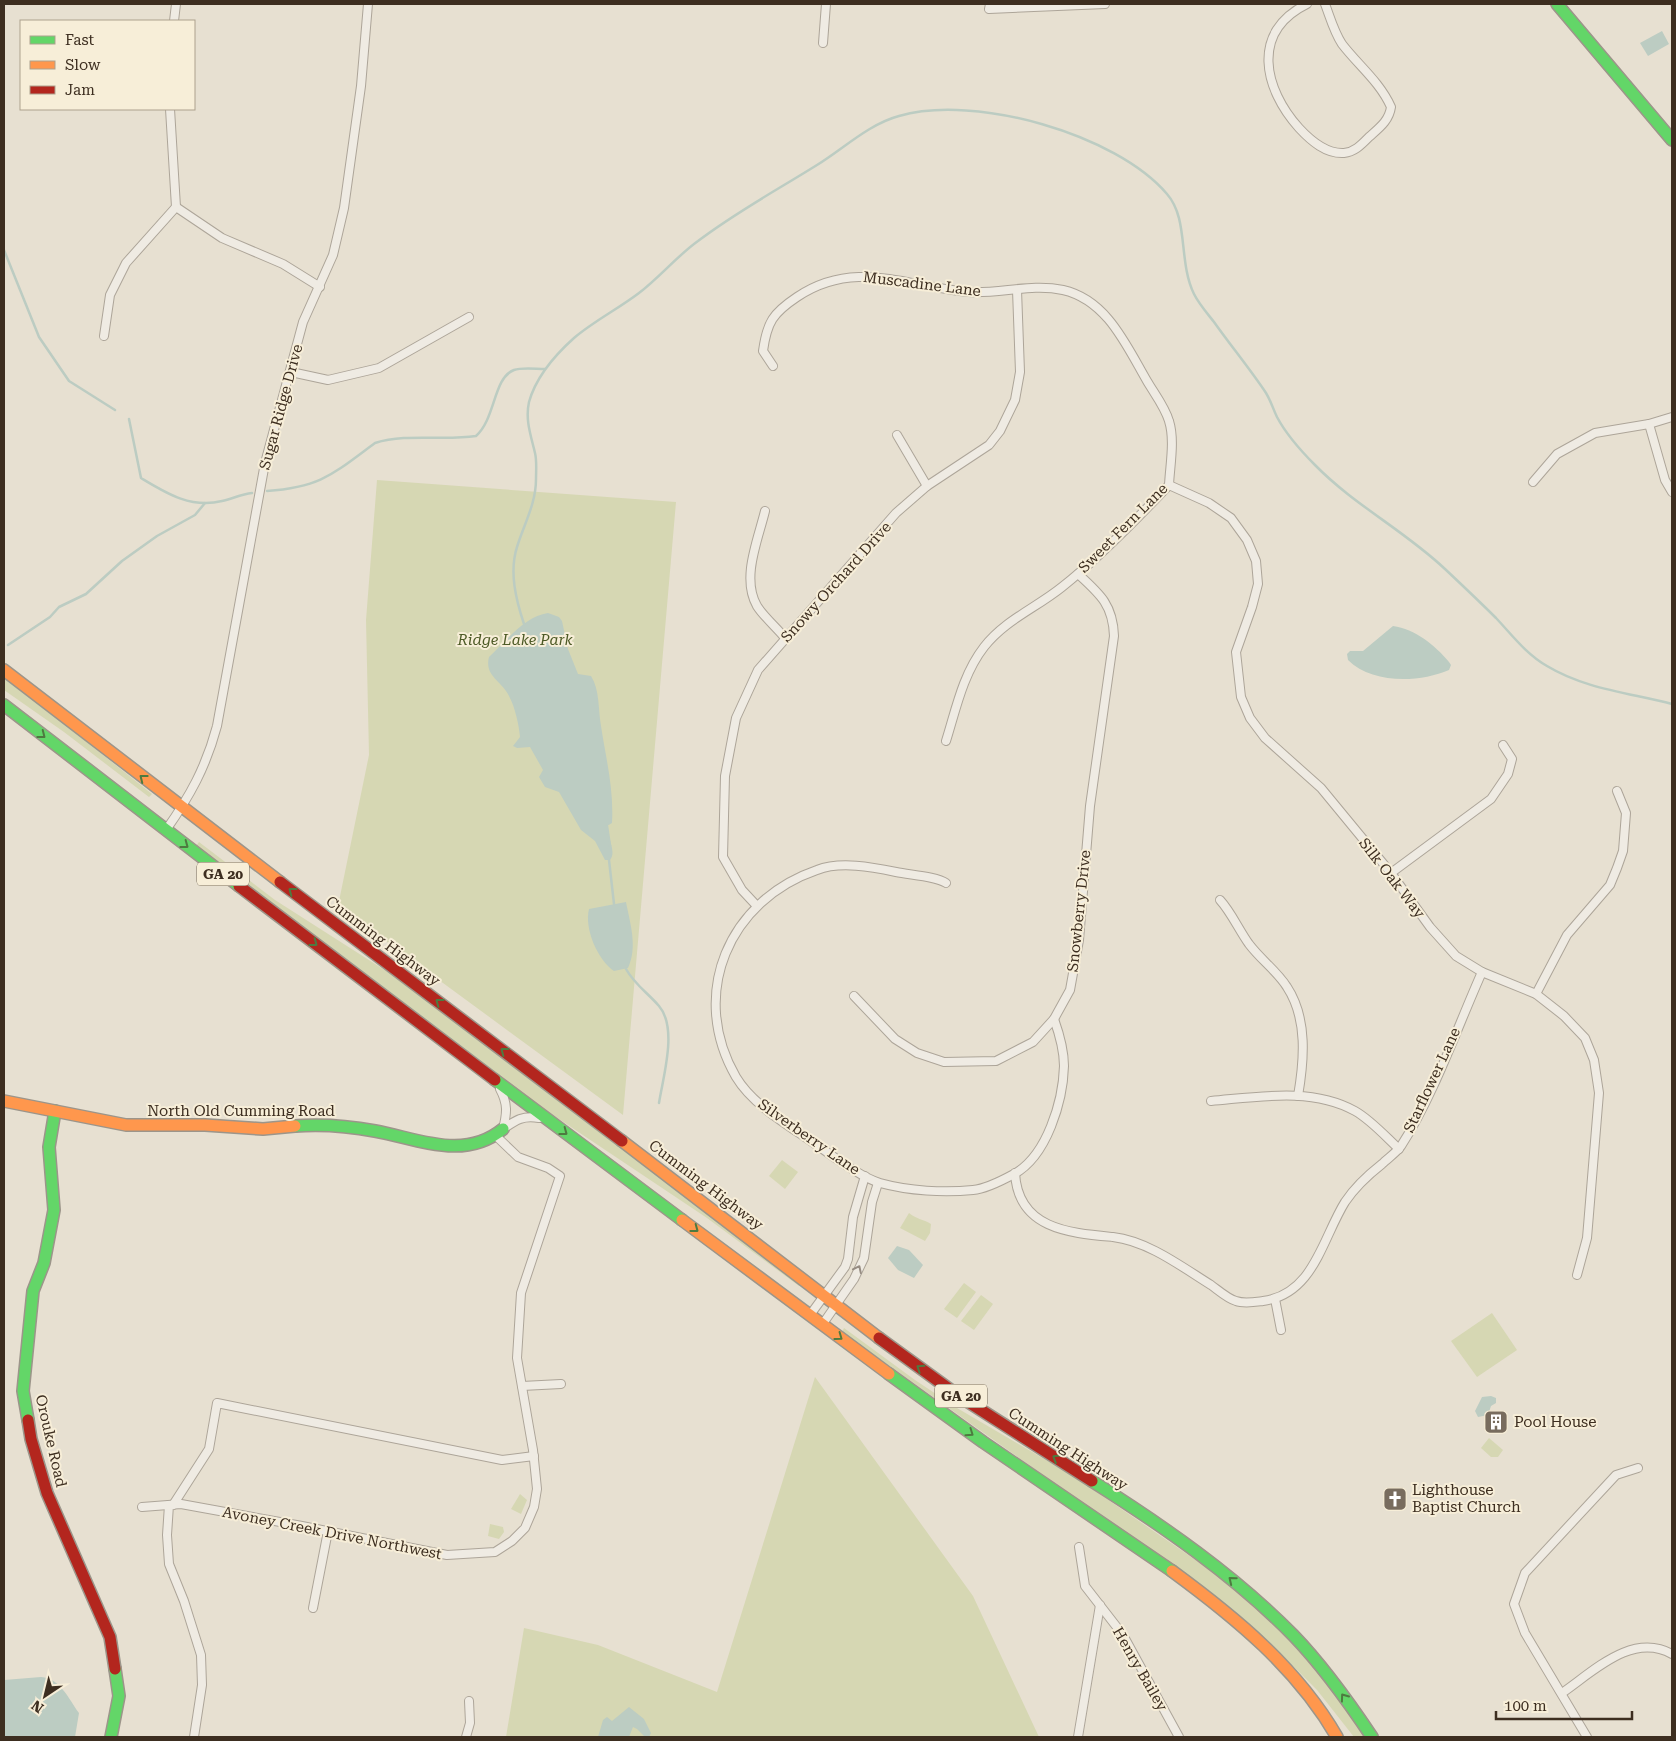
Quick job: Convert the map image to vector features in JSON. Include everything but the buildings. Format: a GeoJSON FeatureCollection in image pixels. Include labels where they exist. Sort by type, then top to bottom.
{"type":"FeatureCollection","features":[{"type":"Feature","properties":{"kind":"main road"},"geometry":{"type":"LineString","coordinates":[[1557,4],[1672,140]]}},
{"type":"Feature","properties":{"kind":"main road","name":"Cumming Highway"},"geometry":{"type":"LineString","coordinates":[[4,670],[182,808],[912,1363],[1148,1519],[1250,1594],[1293,1635],[1319,1664],[1372,1737]]}},
{"type":"Feature","properties":{"kind":"main road","name":"GA 20"},"geometry":{"type":"LineString","coordinates":[[4,705],[497,1083],[822,1325],[928,1403],[1113,1528],[1210,1598],[1241,1625],[1294,1678],[1313,1699],[1338,1737]]}},
{"type":"Feature","properties":{"kind":"main road","name":"North Old Cumming Road"},"geometry":{"type":"LineString","coordinates":[[4,1101],[126,1125],[205,1125],[263,1129],[324,1124],[375,1131],[447,1146],[475,1145],[499,1132]]}},
{"type":"Feature","properties":{"kind":"main road","name":"Orouke Road"},"geometry":{"type":"LineString","coordinates":[[56,1111],[49,1147],[54,1210],[44,1263],[32,1291],[23,1391],[31,1439],[47,1493],[110,1637],[120,1696],[111,1737]]}},
{"type":"Feature","properties":{"kind":"street"},"geometry":{"type":"LineString","coordinates":[[174,20],[176,4]]}},
{"type":"Feature","properties":{"kind":"street","name":"Sugar Ridge Drive"},"geometry":{"type":"LineString","coordinates":[[166,830],[182,808],[201,774],[217,726],[265,463],[304,322],[333,255],[344,208],[361,86],[368,4]]}},
{"type":"Feature","properties":{"kind":"street"},"geometry":{"type":"LineString","coordinates":[[823,42],[826,4]]}},
{"type":"Feature","properties":{"kind":"street"},"geometry":{"type":"LineString","coordinates":[[990,4],[989,10],[1106,4]]}},
{"type":"Feature","properties":{"kind":"street"},"geometry":{"type":"LineString","coordinates":[[1307,4],[1285,20],[1269,48],[1268,66],[1270,83],[1286,114],[1308,138],[1332,152],[1345,153],[1357,149],[1386,121],[1390,107],[1375,82],[1342,44],[1335,32],[1326,4]]}},
{"type":"Feature","properties":{"kind":"street"},"geometry":{"type":"LineString","coordinates":[[104,336],[110,295],[126,262],[176,207],[170,110]]}},
{"type":"Feature","properties":{"kind":"street"},"geometry":{"type":"LineString","coordinates":[[176,207],[222,238],[252,250],[320,287]]}},
{"type":"Feature","properties":{"kind":"street","name":"Muscadine Lane"},"geometry":{"type":"LineString","coordinates":[[773,366],[763,351],[766,329],[779,309],[813,286],[835,278],[858,275],[969,292],[1017,290]]}},
{"type":"Feature","properties":{"kind":"street","name":"Sweet Fern Lane"},"geometry":{"type":"LineString","coordinates":[[946,742],[968,673],[983,648],[999,630],[1048,598],[1078,574],[1169,484],[1172,443],[1169,421],[1108,318],[1089,300],[1062,290],[1017,290]]}},
{"type":"Feature","properties":{"kind":"street","name":"Snowy Orchard Drive"},"geometry":{"type":"LineString","coordinates":[[756,905],[742,890],[723,857],[725,776],[736,718],[758,670],[896,513],[927,486],[989,445],[1007,418],[1015,400],[1020,372],[1017,290]]}},
{"type":"Feature","properties":{"kind":"street"},"geometry":{"type":"LineString","coordinates":[[291,372],[328,380],[379,368],[468,317]]}},
{"type":"Feature","properties":{"kind":"street"},"geometry":{"type":"LineString","coordinates":[[1533,482],[1557,454],[1595,433],[1649,424],[1672,417]]}},
{"type":"Feature","properties":{"kind":"street"},"geometry":{"type":"LineString","coordinates":[[1649,424],[1665,480],[1672,492]]}},
{"type":"Feature","properties":{"kind":"street"},"geometry":{"type":"LineString","coordinates":[[897,435],[927,486]]}},
{"type":"Feature","properties":{"kind":"street","name":"Silk Oak Way"},"geometry":{"type":"LineString","coordinates":[[1169,484],[1209,503],[1231,518],[1247,540],[1256,561],[1258,584],[1236,652],[1241,697],[1250,718],[1266,738],[1321,788],[1391,873],[1430,927],[1456,956],[1482,972],[1536,994],[1564,1016],[1586,1038],[1594,1060],[1599,1093],[1587,1238],[1577,1275]]}},
{"type":"Feature","properties":{"kind":"street"},"geometry":{"type":"LineString","coordinates":[[765,511],[751,565],[751,589],[757,606],[785,638]]}},
{"type":"Feature","properties":{"kind":"street","name":"Snowberry Drive"},"geometry":{"type":"LineString","coordinates":[[854,996],[895,1039],[917,1053],[944,1062],[996,1061],[1033,1042],[1054,1018],[1070,990],[1079,940],[1090,806],[1114,636],[1113,619],[1103,598],[1078,574]]}},
{"type":"Feature","properties":{"kind":"street"},"geometry":{"type":"LineString","coordinates":[[1391,873],[1491,799],[1508,774],[1512,759],[1503,745]]}},
{"type":"Feature","properties":{"kind":"street"},"geometry":{"type":"LineString","coordinates":[[1536,994],[1567,936],[1610,885],[1617,868],[1623,851],[1626,813],[1617,791]]}},
{"type":"Feature","properties":{"kind":"street","name":"Silverberry Lane"},"geometry":{"type":"LineString","coordinates":[[946,883],[886,870],[842,866],[818,869],[773,892],[756,905],[739,926],[720,966],[715,1000],[722,1046],[735,1075],[746,1092],[792,1128],[878,1183],[909,1189],[975,1190],[1016,1174],[1032,1158],[1049,1132],[1060,1100],[1064,1064],[1060,1038],[1054,1018]]}},
{"type":"Feature","properties":{"kind":"street"},"geometry":{"type":"LineString","coordinates":[[1220,900],[1250,946],[1288,988],[1299,1014],[1304,1063],[1298,1096]]}},
{"type":"Feature","properties":{"kind":"street","name":"Starflower Lane"},"geometry":{"type":"LineString","coordinates":[[1016,1174],[1016,1190],[1029,1211],[1041,1222],[1060,1231],[1124,1238],[1173,1261],[1236,1301],[1253,1302],[1275,1299],[1295,1289],[1310,1271],[1345,1202],[1361,1181],[1399,1149],[1418,1117],[1482,972]]}},
{"type":"Feature","properties":{"kind":"street"},"geometry":{"type":"LineString","coordinates":[[497,1083],[506,1101],[507,1110],[499,1132]]}},
{"type":"Feature","properties":{"kind":"street"},"geometry":{"type":"LineString","coordinates":[[1211,1102],[1298,1096],[1335,1102],[1357,1112],[1399,1149]]}},
{"type":"Feature","properties":{"kind":"street","name":"North Old Cumming Road"},"geometry":{"type":"LineString","coordinates":[[499,1132],[519,1118],[528,1116],[546,1119]]}},
{"type":"Feature","properties":{"kind":"street","name":"Avoney Creek Drive Northwest"},"geometry":{"type":"LineString","coordinates":[[142,1507],[171,1505],[328,1531],[447,1555],[495,1552],[512,1541],[524,1528],[534,1507],[537,1489],[534,1456],[517,1358],[521,1293],[560,1176],[548,1168],[518,1157],[499,1132]]}},
{"type":"Feature","properties":{"kind":"street"},"geometry":{"type":"LineString","coordinates":[[810,1315],[845,1267],[853,1217],[865,1176]]}},
{"type":"Feature","properties":{"kind":"street"},"geometry":{"type":"LineString","coordinates":[[822,1325],[854,1279],[864,1258],[872,1202],[878,1183]]}},
{"type":"Feature","properties":{"kind":"street"},"geometry":{"type":"LineString","coordinates":[[849,1244],[865,1248]]}},
{"type":"Feature","properties":{"kind":"street"},"geometry":{"type":"LineString","coordinates":[[1275,1299],[1281,1330]]}},
{"type":"Feature","properties":{"kind":"street"},"geometry":{"type":"LineString","coordinates":[[522,1386],[562,1384]]}},
{"type":"Feature","properties":{"kind":"street"},"geometry":{"type":"LineString","coordinates":[[194,1737],[202,1685],[201,1655],[184,1601],[169,1564],[167,1535],[171,1505],[209,1449],[217,1403],[502,1460],[534,1456]]}},
{"type":"Feature","properties":{"kind":"street"},"geometry":{"type":"LineString","coordinates":[[1587,1737],[1525,1633],[1514,1604],[1525,1572],[1616,1474],[1638,1468]]}},
{"type":"Feature","properties":{"kind":"street"},"geometry":{"type":"LineString","coordinates":[[313,1608],[328,1531]]}},
{"type":"Feature","properties":{"kind":"street","name":"Henry Bailey"},"geometry":{"type":"LineString","coordinates":[[1079,1547],[1085,1586],[1123,1635],[1179,1737]]}},
{"type":"Feature","properties":{"kind":"street"},"geometry":{"type":"LineString","coordinates":[[1078,1737],[1100,1605]]}},
{"type":"Feature","properties":{"kind":"street"},"geometry":{"type":"LineString","coordinates":[[1562,1693],[1622,1652],[1637,1647],[1652,1648],[1672,1654]]}},
{"type":"Feature","properties":{"kind":"street"},"geometry":{"type":"LineString","coordinates":[[466,1737],[470,1723],[469,1701]]}},
{"type":"Feature","properties":{"kind":"green space","name":"Ridge Lake Park"},"geometry":{"type":"Polygon","coordinates":[[[377,480],[676,502],[623,1115],[338,906],[369,755],[366,620],[377,480]]]}},
{"type":"Feature","properties":{"kind":"green space"},"geometry":{"type":"Polygon","coordinates":[[[4,676],[152,794],[149,797],[64,732],[4,690],[4,676]]]}},
{"type":"Feature","properties":{"kind":"green space"},"geometry":{"type":"Polygon","coordinates":[[[199,842],[275,900],[408,985],[802,1282],[799,1286],[707,1218],[541,1107],[196,846],[199,842]]]}},
{"type":"Feature","properties":{"kind":"green space"},"geometry":{"type":"Polygon","coordinates":[[[782,1160],[798,1172],[785,1189],[769,1176],[782,1160]]]}},
{"type":"Feature","properties":{"kind":"green space"},"geometry":{"type":"Polygon","coordinates":[[[909,1213],[931,1224],[930,1233],[925,1241],[900,1228],[909,1213]]]}},
{"type":"Feature","properties":{"kind":"green space"},"geometry":{"type":"Polygon","coordinates":[[[964,1283],[976,1292],[957,1318],[944,1309],[964,1283]]]}},
{"type":"Feature","properties":{"kind":"green space"},"geometry":{"type":"Polygon","coordinates":[[[981,1295],[993,1304],[974,1330],[961,1321],[981,1295]]]}},
{"type":"Feature","properties":{"kind":"green space"},"geometry":{"type":"Polygon","coordinates":[[[1492,1313],[1517,1350],[1477,1377],[1451,1341],[1492,1313]]]}},
{"type":"Feature","properties":{"kind":"green space"},"geometry":{"type":"Polygon","coordinates":[[[844,1328],[957,1408],[1075,1477],[1216,1574],[1269,1619],[1325,1680],[1365,1737],[1354,1737],[1317,1690],[1268,1641],[1109,1522],[842,1332],[844,1328]]]}},
{"type":"Feature","properties":{"kind":"green space"},"geometry":{"type":"Polygon","coordinates":[[[815,1377],[973,1596],[1039,1737],[506,1737],[524,1628],[598,1645],[717,1692],[815,1377]]]}},
{"type":"Feature","properties":{"kind":"green space"},"geometry":{"type":"Polygon","coordinates":[[[1489,1438],[1503,1450],[1498,1457],[1491,1457],[1481,1448],[1489,1438]]]}},
{"type":"Feature","properties":{"kind":"green space"},"geometry":{"type":"Polygon","coordinates":[[[520,1494],[527,1500],[521,1514],[511,1509],[520,1494]]]}},
{"type":"Feature","properties":{"kind":"green space"},"geometry":{"type":"Polygon","coordinates":[[[490,1524],[503,1527],[504,1532],[499,1539],[488,1536],[490,1524]]]}},
{"type":"Feature","properties":{"kind":"shaded area"},"geometry":{"type":"Polygon","coordinates":[[[1662,31],[1669,44],[1648,56],[1640,43],[1662,31]]]}},
{"type":"Feature","properties":{"kind":"shaded area"},"geometry":{"type":"Polygon","coordinates":[[[548,613],[559,617],[562,621],[568,649],[578,674],[591,676],[596,687],[612,798],[612,823],[607,826],[612,849],[610,860],[605,860],[595,841],[581,830],[559,792],[545,787],[539,777],[543,770],[530,747],[517,748],[513,746],[520,737],[515,711],[506,691],[494,678],[489,669],[489,657],[509,637],[531,619],[548,613]]]}},
{"type":"Feature","properties":{"kind":"shaded area"},"geometry":{"type":"Polygon","coordinates":[[[1393,626],[1409,630],[1431,644],[1449,662],[1451,665],[1449,670],[1424,677],[1396,679],[1370,674],[1348,660],[1347,654],[1350,651],[1363,651],[1393,626]]]}},
{"type":"Feature","properties":{"kind":"shaded area"},"geometry":{"type":"Polygon","coordinates":[[[626,902],[633,943],[631,960],[628,968],[614,971],[598,952],[590,935],[589,909],[626,902]]]}},
{"type":"Feature","properties":{"kind":"shaded area"},"geometry":{"type":"Polygon","coordinates":[[[897,1246],[909,1250],[923,1265],[914,1278],[898,1270],[888,1258],[897,1246]]]}},
{"type":"Feature","properties":{"kind":"shaded area"},"geometry":{"type":"Polygon","coordinates":[[[1491,1396],[1496,1398],[1496,1403],[1491,1406],[1488,1415],[1478,1417],[1475,1411],[1482,1397],[1491,1396]]]}},
{"type":"Feature","properties":{"kind":"shaded area"},"geometry":{"type":"Polygon","coordinates":[[[41,1677],[54,1681],[59,1685],[79,1713],[75,1737],[4,1737],[4,1680],[41,1677]]]}},
{"type":"Feature","properties":{"kind":"shaded area"},"geometry":{"type":"Polygon","coordinates":[[[629,1707],[644,1719],[651,1733],[649,1737],[645,1737],[633,1727],[629,1737],[598,1737],[603,1720],[607,1717],[612,1721],[629,1707]]]}},
{"type":"Feature","properties":{"kind":"waterway"},"geometry":{"type":"LineString","coordinates":[[524,624],[516,596],[514,566],[517,547],[532,505],[535,488],[536,459],[529,428],[528,409],[536,384],[553,359],[574,338],[639,293],[683,253],[712,230],[817,165],[867,131],[899,116],[930,111],[966,110],[1004,115],[1042,124],[1080,137],[1114,153],[1144,173],[1167,194],[1174,204],[1181,228],[1189,281],[1196,298],[1254,375],[1266,393],[1285,430],[1315,465],[1346,493],[1430,555],[1539,661],[1562,674],[1592,685],[1672,704]]}},
{"type":"Feature","properties":{"kind":"waterway"},"geometry":{"type":"LineString","coordinates":[[4,250],[39,337],[69,381],[115,410]]}},
{"type":"Feature","properties":{"kind":"waterway"},"geometry":{"type":"LineString","coordinates":[[267,491],[301,486],[326,477],[375,443],[400,438],[476,436],[483,428],[498,390],[507,374],[517,369],[545,369]]}},
{"type":"Feature","properties":{"kind":"waterway"},"geometry":{"type":"LineString","coordinates":[[129,419],[141,478],[169,494],[200,503],[222,501],[252,493]]}},
{"type":"Feature","properties":{"kind":"waterway"},"geometry":{"type":"LineString","coordinates":[[8,645],[50,617],[59,607],[86,594],[122,561],[157,536],[195,515],[205,503]]}},
{"type":"Feature","properties":{"kind":"waterway"},"geometry":{"type":"LineString","coordinates":[[607,826],[610,846]]}},
{"type":"Feature","properties":{"kind":"waterway"},"geometry":{"type":"LineString","coordinates":[[609,860],[614,904]]}},
{"type":"Feature","properties":{"kind":"waterway"},"geometry":{"type":"LineString","coordinates":[[626,969],[637,984],[659,1006],[665,1015],[668,1027],[668,1053],[659,1103]]}},
{"type":"Feature","properties":{"kind":"traffic: fast"},"geometry":{"type":"LineString","coordinates":[[1557,4],[1672,140]]}},
{"type":"Feature","properties":{"kind":"traffic: fast"},"geometry":{"type":"LineString","coordinates":[[4,705],[239,886]]}},
{"type":"Feature","properties":{"kind":"traffic: fast"},"geometry":{"type":"LineString","coordinates":[[495,1080],[682,1220]]}},
{"type":"Feature","properties":{"kind":"traffic: fast"},"geometry":{"type":"LineString","coordinates":[[28,1420],[23,1391],[33,1291],[44,1263],[54,1210],[49,1147],[55,1111]]}},
{"type":"Feature","properties":{"kind":"traffic: fast"},"geometry":{"type":"LineString","coordinates":[[295,1126],[325,1125],[355,1128],[441,1145],[457,1146],[473,1144],[488,1139],[503,1129]]}},
{"type":"Feature","properties":{"kind":"traffic: fast"},"geometry":{"type":"LineString","coordinates":[[889,1374],[983,1442],[1172,1571]]}},
{"type":"Feature","properties":{"kind":"traffic: fast"},"geometry":{"type":"LineString","coordinates":[[1092,1481],[1197,1552],[1270,1613],[1293,1635],[1325,1671],[1372,1737]]}},
{"type":"Feature","properties":{"kind":"traffic: fast"},"geometry":{"type":"LineString","coordinates":[[111,1737],[119,1696],[115,1669]]}},
{"type":"Feature","properties":{"kind":"traffic: slow"},"geometry":{"type":"LineString","coordinates":[[4,670],[280,882]]}},
{"type":"Feature","properties":{"kind":"traffic: slow"},"geometry":{"type":"LineString","coordinates":[[4,1101],[126,1125],[205,1125],[263,1129],[295,1126]]}},
{"type":"Feature","properties":{"kind":"traffic: slow"},"geometry":{"type":"LineString","coordinates":[[622,1141],[879,1338]]}},
{"type":"Feature","properties":{"kind":"traffic: slow"},"geometry":{"type":"LineString","coordinates":[[682,1220],[889,1374]]}},
{"type":"Feature","properties":{"kind":"traffic: slow"},"geometry":{"type":"LineString","coordinates":[[1172,1571],[1219,1607],[1264,1646],[1303,1689],[1337,1737]]}},
{"type":"Feature","properties":{"kind":"traffic: jam"},"geometry":{"type":"LineString","coordinates":[[280,882],[622,1141]]}},
{"type":"Feature","properties":{"kind":"traffic: jam"},"geometry":{"type":"LineString","coordinates":[[239,886],[495,1080]]}},
{"type":"Feature","properties":{"kind":"traffic: jam"},"geometry":{"type":"LineString","coordinates":[[879,1338],[956,1394],[1092,1481]]}},
{"type":"Feature","properties":{"kind":"traffic: jam"},"geometry":{"type":"LineString","coordinates":[[28,1420],[31,1439],[47,1493],[110,1637],[115,1669]]}},
{"type":"Feature","properties":{"kind":"place","name":"Pool House"},"geometry":{"type":"Point","coordinates":[1496,1422]}},
{"type":"Feature","properties":{"kind":"place","name":"Lighthouse Baptist Church"},"geometry":{"type":"Point","coordinates":[1395,1499]}}]}
